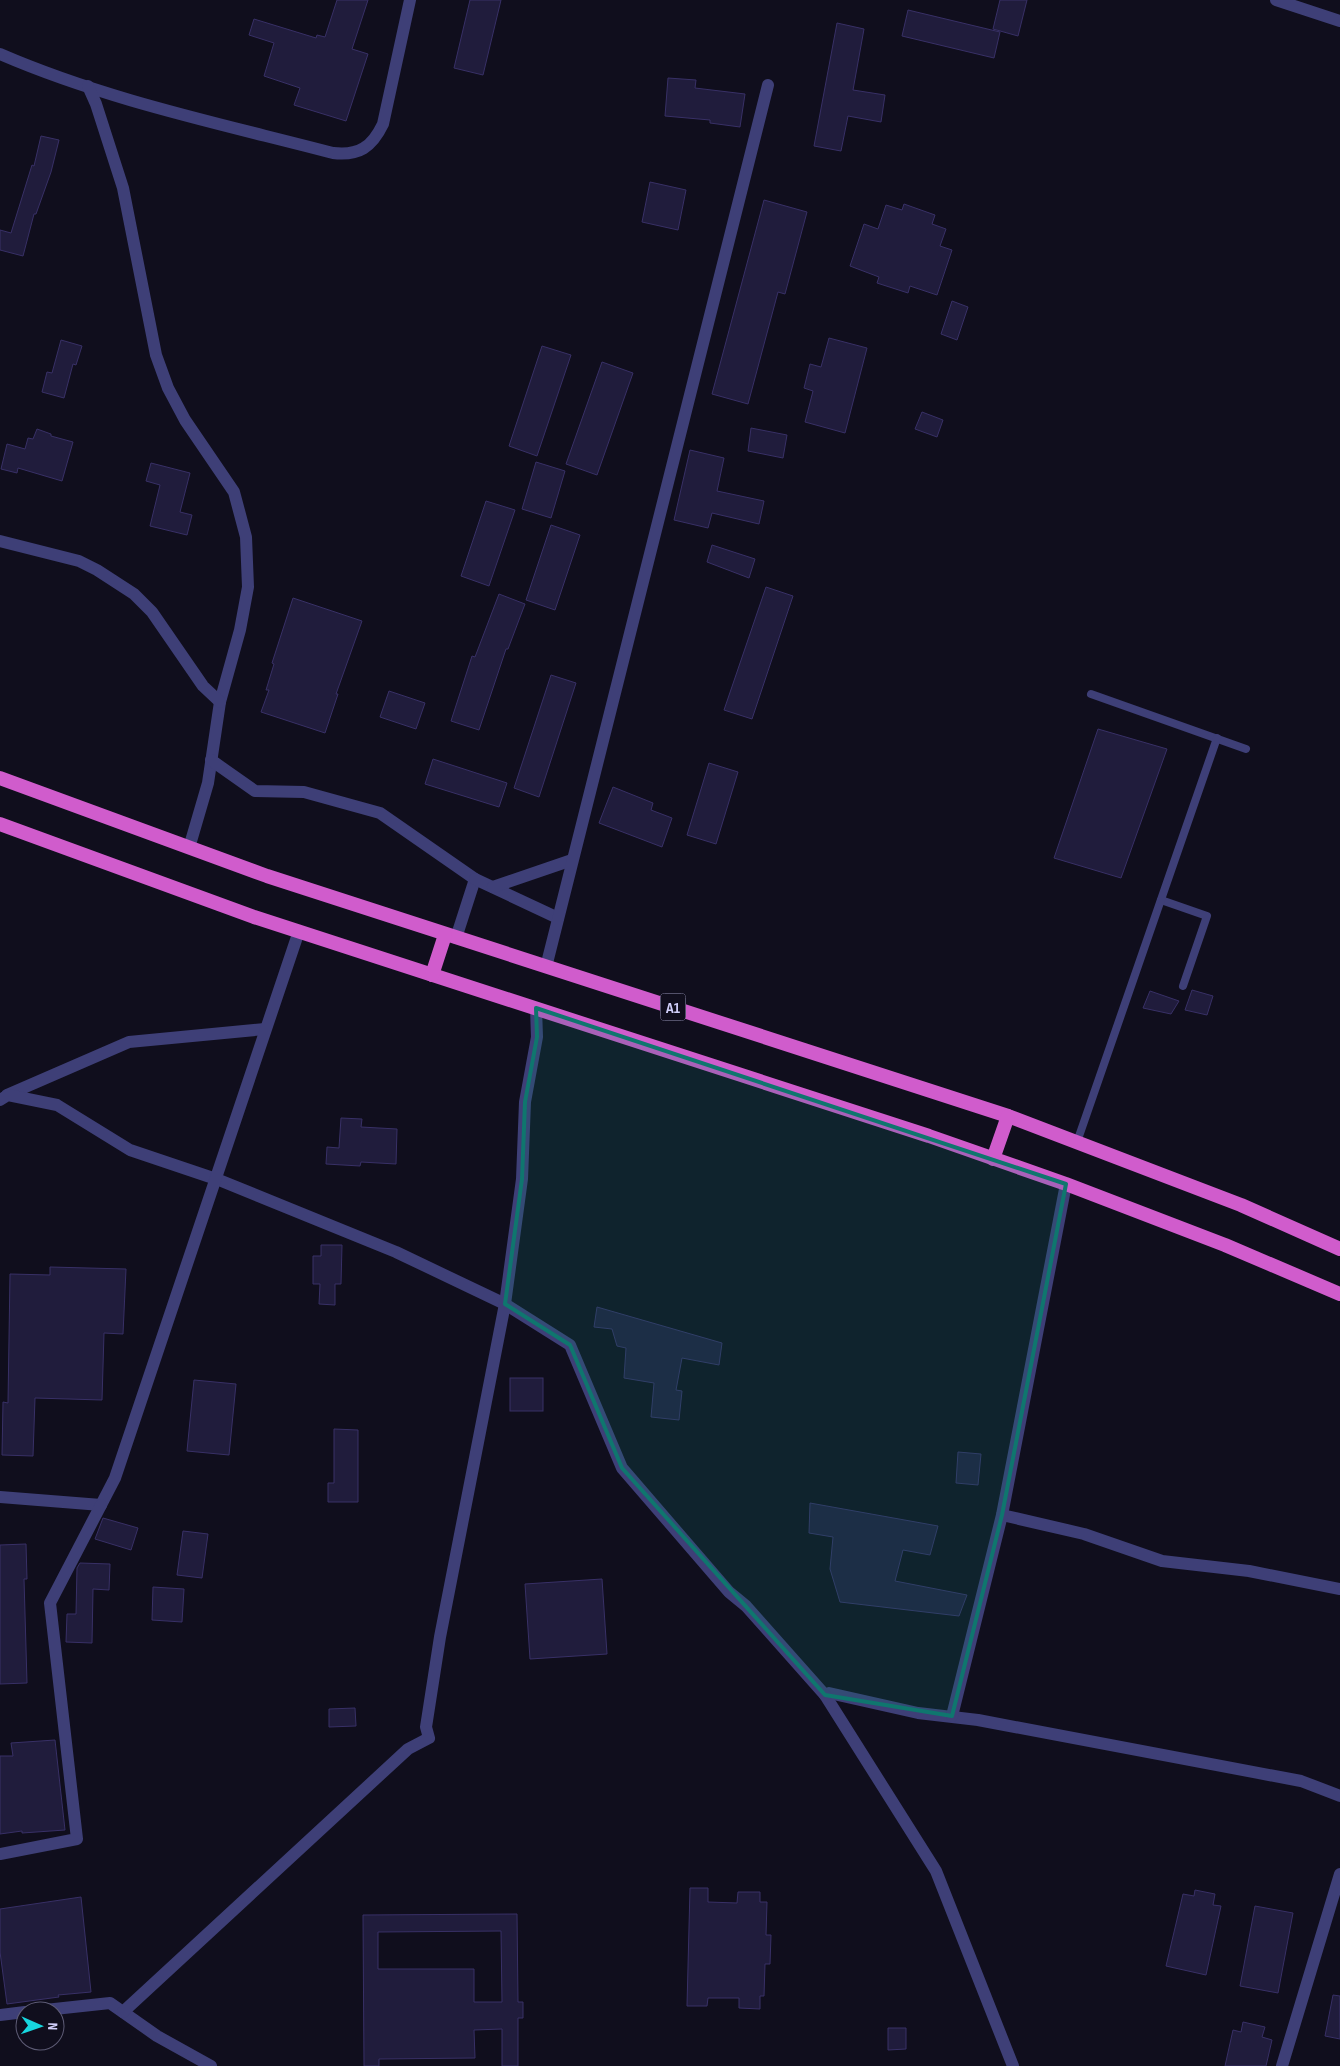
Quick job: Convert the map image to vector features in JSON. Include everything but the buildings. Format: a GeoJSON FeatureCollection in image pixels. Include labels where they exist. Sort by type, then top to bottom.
{"type":"FeatureCollection","features":[{"type":"Feature","properties":{"kind":"highway","name":"A1"},"geometry":{"type":"LineString","coordinates":[[0,778],[189,848],[450,936],[1008,1116],[1241,1205],[1340,1249]]}},
{"type":"Feature","properties":{"kind":"highway","name":"A1"},"geometry":{"type":"LineString","coordinates":[[0,824],[82,855],[299,931],[1066,1184],[1225,1245],[1340,1294]]}},
{"type":"Feature","properties":{"kind":"highway"},"geometry":{"type":"LineString","coordinates":[[432,975],[450,936]]}},
{"type":"Feature","properties":{"kind":"highway"},"geometry":{"type":"LineString","coordinates":[[994,1159],[1008,1116]]}},
{"type":"Feature","properties":{"kind":"street"},"geometry":{"type":"LineString","coordinates":[[0,54],[46,73],[169,110],[347,155],[362,150],[375,141],[383,124],[410,0]]}},
{"type":"Feature","properties":{"kind":"street"},"geometry":{"type":"LineString","coordinates":[[1276,0],[1340,21]]}},
{"type":"Feature","properties":{"kind":"street"},"geometry":{"type":"LineString","coordinates":[[546,966],[768,85]]}},
{"type":"Feature","properties":{"kind":"street"},"geometry":{"type":"LineString","coordinates":[[88,86],[96,104],[123,188],[159,364],[168,388],[185,420],[234,492],[245,530],[248,587],[240,630],[220,702],[208,783],[189,848]]}},
{"type":"Feature","properties":{"kind":"street"},"geometry":{"type":"LineString","coordinates":[[0,541],[78,561],[97,570],[134,594],[152,612],[203,686],[220,702]]}},
{"type":"Feature","properties":{"kind":"street"},"geometry":{"type":"LineString","coordinates":[[211,760],[255,791],[304,792],[380,813],[475,879],[558,918]]}},
{"type":"Feature","properties":{"kind":"street"},"geometry":{"type":"LineString","coordinates":[[493,887],[572,860]]}},
{"type":"Feature","properties":{"kind":"street"},"geometry":{"type":"LineString","coordinates":[[450,936],[475,879]]}},
{"type":"Feature","properties":{"kind":"street"},"geometry":{"type":"LineString","coordinates":[[0,1854],[76,1839],[50,1603],[116,1478],[214,1178],[299,931]]}},
{"type":"Feature","properties":{"kind":"street"},"geometry":{"type":"LineString","coordinates":[[123,2012],[408,1749],[429,1738],[426,1727],[440,1636],[505,1304],[522,1179],[525,1102],[537,1037],[536,1008]]}},
{"type":"Feature","properties":{"kind":"street"},"geometry":{"type":"LineString","coordinates":[[3,1096],[129,1042],[265,1029]]}},
{"type":"Feature","properties":{"kind":"street"},"geometry":{"type":"LineString","coordinates":[[3,1096],[57,1105],[130,1150],[214,1178],[396,1252],[505,1304],[570,1345],[622,1468],[729,1592],[746,1606],[825,1695],[936,1871],[1013,2066]]}},
{"type":"Feature","properties":{"kind":"street"},"geometry":{"type":"LineString","coordinates":[[952,1716],[1002,1515],[1066,1184]]}},
{"type":"Feature","properties":{"kind":"street"},"geometry":{"type":"LineString","coordinates":[[0,1497],[101,1505]]}},
{"type":"Feature","properties":{"kind":"street"},"geometry":{"type":"LineString","coordinates":[[1002,1515],[1084,1534],[1162,1561],[1249,1571],[1340,1589]]}},
{"type":"Feature","properties":{"kind":"street"},"geometry":{"type":"LineString","coordinates":[[825,1695],[829,1693],[918,1712],[952,1716],[1301,1781],[1340,1796]]}},
{"type":"Feature","properties":{"kind":"street"},"geometry":{"type":"LineString","coordinates":[[1282,2066],[1340,1874]]}},
{"type":"Feature","properties":{"kind":"street"},"geometry":{"type":"LineString","coordinates":[[65,2008],[110,2003],[157,2036],[211,2066]]}},
{"type":"Feature","properties":{"kind":"street"},"geometry":{"type":"LineString","coordinates":[[0,2015],[15,2013]]}},
{"type":"Feature","properties":{"kind":"lane"},"geometry":{"type":"LineString","coordinates":[[1091,694],[1246,749]]}},
{"type":"Feature","properties":{"kind":"lane"},"geometry":{"type":"LineString","coordinates":[[1077,1142],[1217,738]]}},
{"type":"Feature","properties":{"kind":"lane"},"geometry":{"type":"LineString","coordinates":[[1161,900],[1207,916],[1183,986]]}},
{"type":"Feature","properties":{"kind":"highlighted area"},"geometry":{"type":"Polygon","coordinates":[[[536,1008],[1066,1184],[1002,1515],[952,1716],[825,1695],[622,1468],[570,1345],[505,1304],[522,1179],[525,1102],[537,1037],[536,1008]]]}}]}
